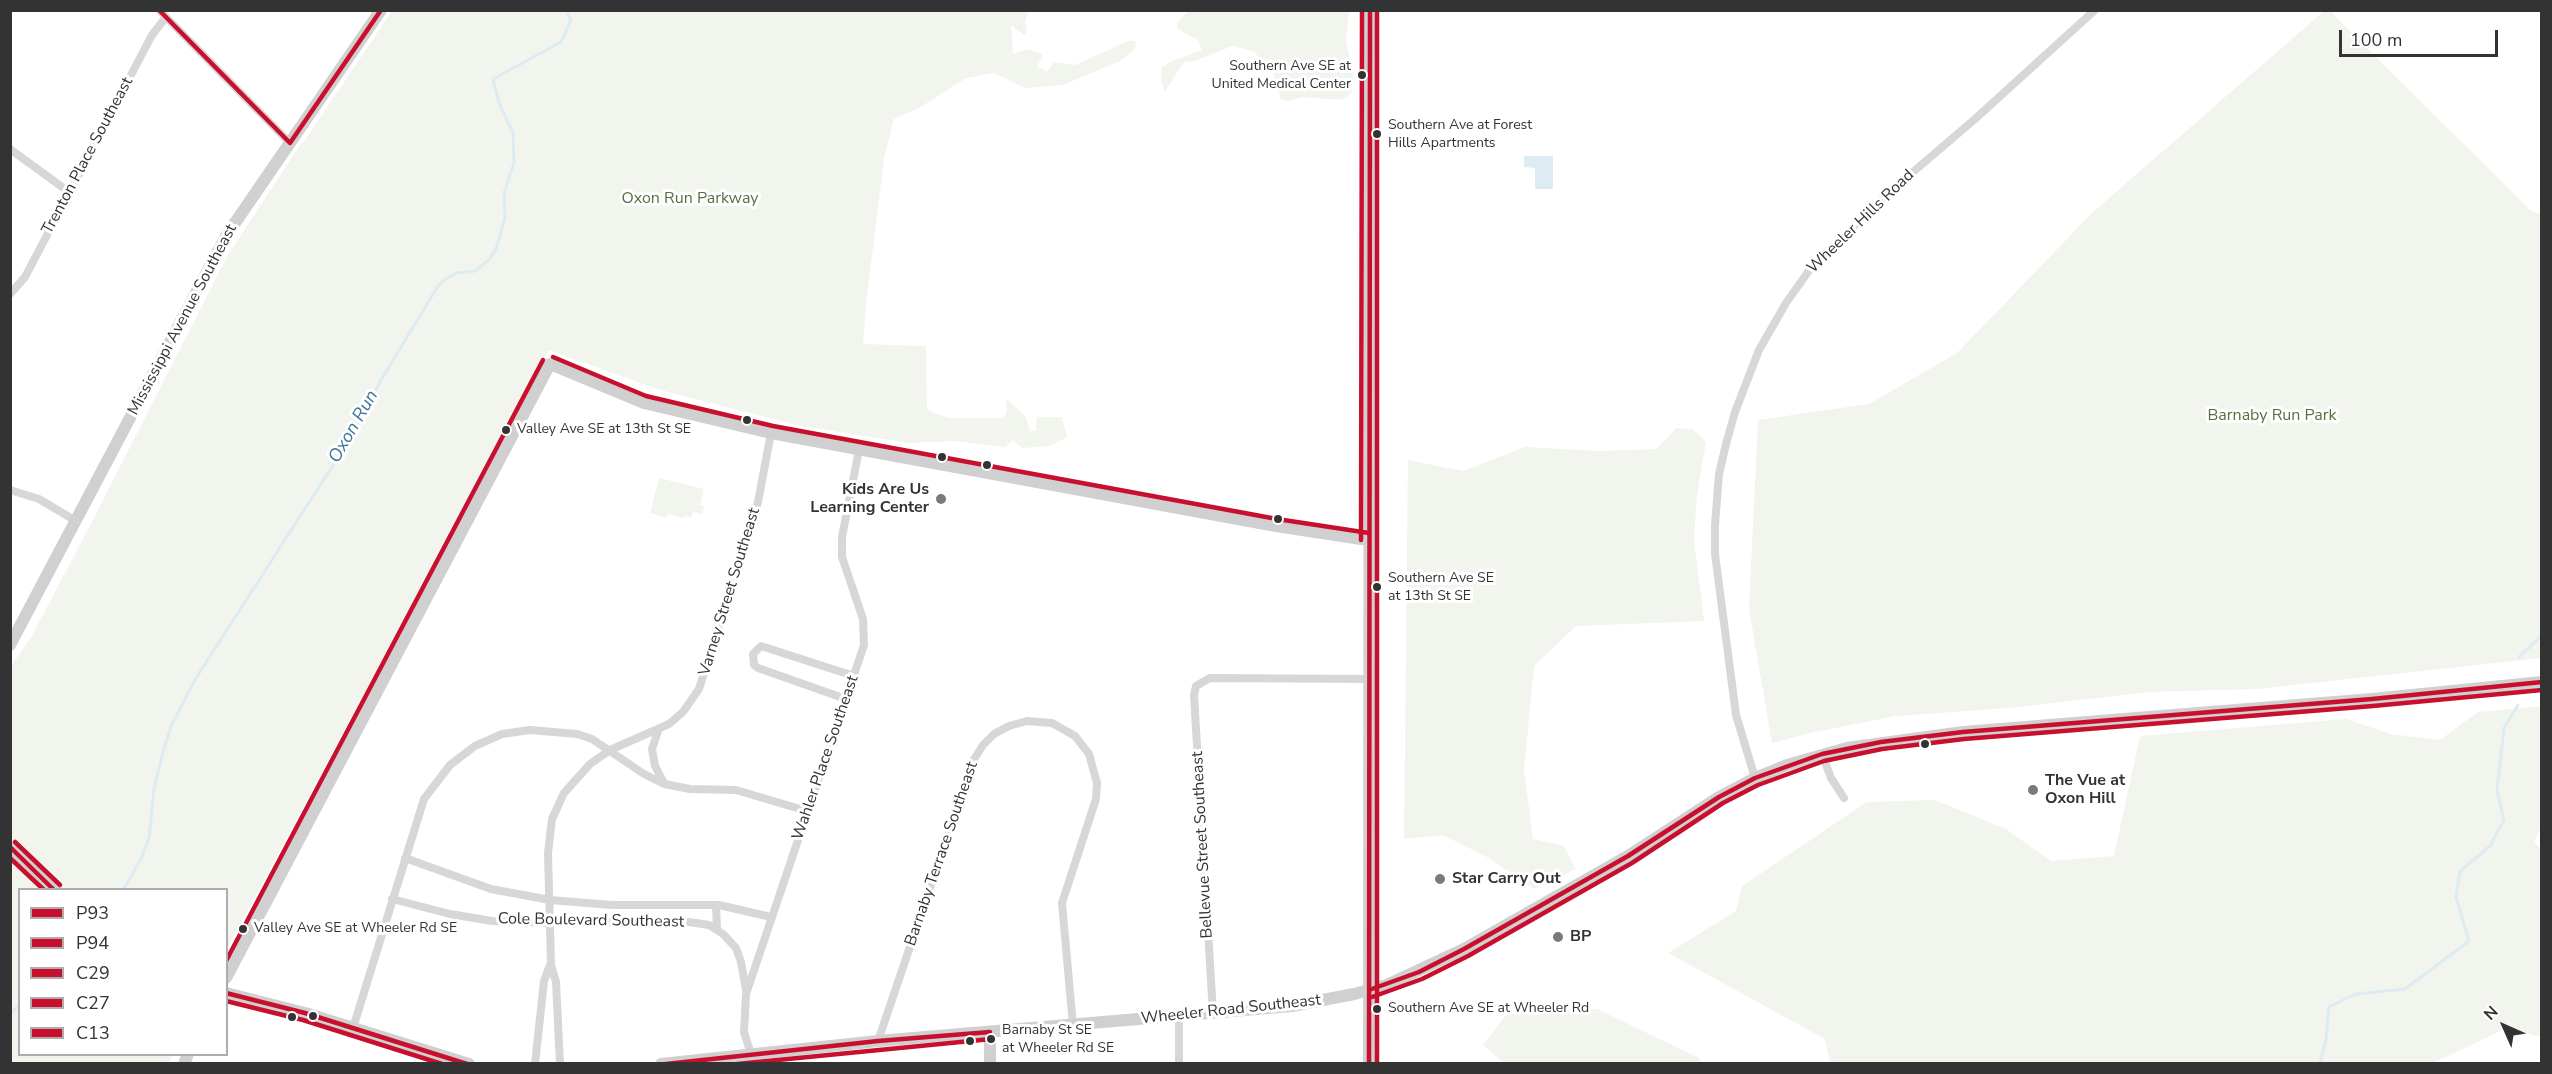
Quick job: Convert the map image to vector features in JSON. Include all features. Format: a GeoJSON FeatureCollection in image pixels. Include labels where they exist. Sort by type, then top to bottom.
{"type":"FeatureCollection","features":[{"type":"Feature","properties":{"kind":"main road","name":"Mississippi Avenue Southeast"},"geometry":{"type":"LineString","coordinates":[[10,645],[226,236],[381,10]]}},
{"type":"Feature","properties":{"kind":"main road"},"geometry":{"type":"LineString","coordinates":[[1369,1064],[1370,10]]}},
{"type":"Feature","properties":{"kind":"main road"},"geometry":{"type":"LineString","coordinates":[[228,974],[550,364],[644,403],[771,434],[1368,540]]}},
{"type":"Feature","properties":{"kind":"main road","name":"Wheeler Road Southeast"},"geometry":{"type":"LineString","coordinates":[[662,1064],[752,1059],[878,1041],[1213,1014],[1316,1003],[1370,990],[1419,972],[1464,949],[1628,856],[1719,797],[1755,778],[1822,754],[1881,742],[1963,732],[2340,702],[2541,682]]}},
{"type":"Feature","properties":{"kind":"main road"},"geometry":{"type":"LineString","coordinates":[[10,847],[54,888]]}},
{"type":"Feature","properties":{"kind":"main road"},"geometry":{"type":"LineString","coordinates":[[228,994],[353,1028],[469,1064]]}},
{"type":"Feature","properties":{"kind":"main road"},"geometry":{"type":"LineString","coordinates":[[990,1032],[990,1064]]}},
{"type":"Feature","properties":{"kind":"street"},"geometry":{"type":"LineString","coordinates":[[159,10],[290,142]]}},
{"type":"Feature","properties":{"kind":"street","name":"Wheeler Hills Road"},"geometry":{"type":"LineString","coordinates":[[1755,778],[1736,715],[1715,554],[1715,525],[1719,474],[1734,411],[1759,350],[1786,303],[1814,265],[1892,190],[1975,119],[2095,10]]}},
{"type":"Feature","properties":{"kind":"street","name":"Trenton Place Southeast"},"geometry":{"type":"LineString","coordinates":[[10,294],[25,277],[152,35],[166,17]]}},
{"type":"Feature","properties":{"kind":"street"},"geometry":{"type":"LineString","coordinates":[[10,149],[69,192]]}},
{"type":"Feature","properties":{"kind":"street","name":"Varney Street Southeast"},"geometry":{"type":"LineString","coordinates":[[560,1064],[556,982],[550,964],[548,845],[555,810],[574,779],[590,764],[610,750],[658,731],[683,712],[704,677],[758,502],[771,434]]}},
{"type":"Feature","properties":{"kind":"street","name":"Wahler Place Southeast"},"geometry":{"type":"LineString","coordinates":[[752,1059],[744,1032],[746,994],[864,645],[865,628],[842,557],[843,537],[859,450]]}},
{"type":"Feature","properties":{"kind":"street"},"geometry":{"type":"LineString","coordinates":[[10,490],[39,499],[76,521]]}},
{"type":"Feature","properties":{"kind":"street"},"geometry":{"type":"LineString","coordinates":[[846,699],[758,668],[754,665],[753,654],[761,646],[854,676]]}},
{"type":"Feature","properties":{"kind":"street","name":"Bellevue Street Southeast"},"geometry":{"type":"LineString","coordinates":[[1213,1014],[1194,695],[1196,686],[1210,678],[1369,680]]}},
{"type":"Feature","properties":{"kind":"street","name":"Barnaby Terrace Southeast"},"geometry":{"type":"LineString","coordinates":[[878,1041],[973,761],[983,745],[997,732],[1012,724],[1027,721],[1052,723],[1075,736],[1089,754],[1097,783],[1096,799],[1062,903],[1073,1026]]}},
{"type":"Feature","properties":{"kind":"street"},"geometry":{"type":"LineString","coordinates":[[353,1028],[416,821],[431,787],[450,765],[476,746],[502,734],[530,730],[556,730],[577,734],[591,739],[644,774],[664,784],[690,789],[736,790],[807,811]]}},
{"type":"Feature","properties":{"kind":"street"},"geometry":{"type":"LineString","coordinates":[[658,731],[652,748],[655,766],[664,784]]}},
{"type":"Feature","properties":{"kind":"street"},"geometry":{"type":"LineString","coordinates":[[1822,754],[1831,778],[1844,798]]}},
{"type":"Feature","properties":{"kind":"street","name":"Cole Boulevard Southeast"},"geometry":{"type":"LineString","coordinates":[[405,858],[491,889],[550,900],[616,905],[716,905],[739,908],[771,917]]}},
{"type":"Feature","properties":{"kind":"street","name":"Cole Boulevard Southeast"},"geometry":{"type":"LineString","coordinates":[[393,899],[471,917],[550,923],[689,922],[709,925],[717,930]]}},
{"type":"Feature","properties":{"kind":"street"},"geometry":{"type":"LineString","coordinates":[[616,905],[618,922]]}},
{"type":"Feature","properties":{"kind":"street"},"geometry":{"type":"LineString","coordinates":[[716,905],[717,930],[736,948],[741,962],[746,994]]}},
{"type":"Feature","properties":{"kind":"street","name":"Varney Street Southeast"},"geometry":{"type":"LineString","coordinates":[[535,1064],[544,981],[550,964]]}},
{"type":"Feature","properties":{"kind":"street"},"geometry":{"type":"LineString","coordinates":[[1179,1016],[1179,1064]]}},
{"type":"Feature","properties":{"kind":"green space","name":"Oxon Run Parkway"},"geometry":{"type":"Polygon","coordinates":[[[392,11],[1029,11],[1025,21],[1027,31],[1024,35],[1011,25],[1013,54],[1027,49],[1040,53],[1043,56],[1037,66],[1047,72],[1054,62],[1075,65],[1128,41],[1136,41],[1135,49],[1122,60],[1063,85],[1025,88],[994,73],[966,78],[919,108],[894,119],[884,159],[863,344],[926,346],[927,408],[931,412],[949,418],[1003,418],[1007,412],[1006,402],[1008,400],[1026,417],[1030,432],[1036,430],[1037,417],[1062,417],[1067,437],[1050,446],[1022,448],[1013,440],[1005,447],[953,441],[908,443],[796,425],[657,389],[549,350],[228,947],[228,888],[18,888],[18,1056],[172,1056],[169,1063],[11,1064],[11,666],[32,636],[228,255],[392,11]]]}},
{"type":"Feature","properties":{"kind":"green space"},"geometry":{"type":"Polygon","coordinates":[[[1188,11],[1349,11],[1346,41],[1353,75],[1351,94],[1341,100],[1303,97],[1288,101],[1281,100],[1274,74],[1268,65],[1253,51],[1232,46],[1195,61],[1184,62],[1165,91],[1161,82],[1162,67],[1202,50],[1198,40],[1177,29],[1177,23],[1188,11]]]}},
{"type":"Feature","properties":{"kind":"green space","name":"Barnaby Run Park"},"geometry":{"type":"Polygon","coordinates":[[[2324,11],[2330,11],[2531,211],[2541,214],[2541,658],[2257,689],[2149,692],[2009,708],[1896,716],[1772,743],[1749,609],[1758,420],[1869,404],[1957,353],[2093,212],[2324,11]]]}},
{"type":"Feature","properties":{"kind":"green space"},"geometry":{"type":"Polygon","coordinates":[[[1676,428],[1693,429],[1706,442],[1697,495],[1694,540],[1704,621],[1576,626],[1534,666],[1524,771],[1533,839],[1564,846],[1576,869],[1534,889],[1487,857],[1443,835],[1404,839],[1408,460],[1463,471],[1525,447],[1600,451],[1657,449],[1676,428]]]}},
{"type":"Feature","properties":{"kind":"green space"},"geometry":{"type":"Polygon","coordinates":[[[659,478],[704,489],[700,505],[704,506],[702,514],[693,512],[691,517],[685,516],[684,518],[668,514],[666,518],[650,513],[659,478]]]}},
{"type":"Feature","properties":{"kind":"green space"},"geometry":{"type":"Polygon","coordinates":[[[2541,706],[2541,827],[2534,842],[2542,850],[2541,1037],[2507,1028],[2431,1064],[1830,1063],[1825,1039],[1668,953],[1736,911],[1742,886],[1867,802],[1935,800],[2006,829],[2051,861],[2114,856],[2140,736],[2347,719],[2390,734],[2440,740],[2478,712],[2541,706]]]}},
{"type":"Feature","properties":{"kind":"green space"},"geometry":{"type":"Polygon","coordinates":[[[1597,1009],[1699,1058],[1702,1063],[1504,1063],[1483,1045],[1507,1014],[1597,1009]]]}},
{"type":"Feature","properties":{"kind":"shaded area"},"geometry":{"type":"Polygon","coordinates":[[[1524,156],[1553,156],[1553,189],[1535,189],[1535,168],[1524,167],[1524,156]]]}},
{"type":"Feature","properties":{"kind":"waterway","name":"Oxon Run"},"geometry":{"type":"LineString","coordinates":[[124,888],[141,859],[149,838],[154,789],[172,724],[196,678],[355,431],[381,380],[438,286],[457,273],[475,271],[489,260],[496,249],[505,218],[504,193],[514,163],[513,133],[499,103],[493,79],[561,42],[571,20],[566,10]]}},
{"type":"Feature","properties":{"kind":"waterway"},"geometry":{"type":"LineString","coordinates":[[2519,657],[2542,635]]}},
{"type":"Feature","properties":{"kind":"waterway"},"geometry":{"type":"LineString","coordinates":[[2320,1064],[2326,1039],[2329,1007],[2356,994],[2405,989],[2469,941],[2456,897],[2460,871],[2490,846],[2504,820],[2497,790],[2504,728],[2518,705]]}},
{"type":"Feature","properties":{"kind":"waterway","name":"Oxon Run"},"geometry":{"type":"LineString","coordinates":[[10,1014],[18,1006]]}},
{"type":"Feature","properties":{"kind":"transit line","name":"C27"},"geometry":{"type":"LineString","coordinates":[[159,10],[290,143]]}},
{"type":"Feature","properties":{"kind":"transit line","name":"C27"},"geometry":{"type":"LineString","coordinates":[[290,143],[381,10]]}},
{"type":"Feature","properties":{"kind":"transit line","name":"C29"},"geometry":{"type":"LineString","coordinates":[[1361,540],[1362,10]]}},
{"type":"Feature","properties":{"kind":"transit line","name":"P93"},"geometry":{"type":"LineString","coordinates":[[1369,1064],[1370,10]]}},
{"type":"Feature","properties":{"kind":"transit line","name":"P94"},"geometry":{"type":"LineString","coordinates":[[1377,10],[1377,1064]]}},
{"type":"Feature","properties":{"kind":"transit line","name":"C29"},"geometry":{"type":"LineString","coordinates":[[553,357],[646,396],[773,426],[1277,519],[1369,533]]}},
{"type":"Feature","properties":{"kind":"transit line","name":"C29"},"geometry":{"type":"LineString","coordinates":[[228,957],[543,360]]}},
{"type":"Feature","properties":{"kind":"transit line","name":"P93"},"geometry":{"type":"LineString","coordinates":[[1369,990],[1419,972],[1464,949],[1628,856],[1719,797],[1755,778],[1822,754],[1881,742],[1963,732],[2372,699],[2542,682]]}},
{"type":"Feature","properties":{"kind":"transit line","name":"P94"},"geometry":{"type":"LineString","coordinates":[[1372,997],[1422,979],[1468,956],[1632,863],[1723,803],[1758,785],[1824,761],[1882,749],[1964,739],[2542,690]]}},
{"type":"Feature","properties":{"kind":"transit line","name":"C29"},"geometry":{"type":"LineString","coordinates":[[15,842],[60,885]]}},
{"type":"Feature","properties":{"kind":"transit line","name":"C27"},"geometry":{"type":"LineString","coordinates":[[10,847],[52,888]]}},
{"type":"Feature","properties":{"kind":"transit line","name":"C13"},"geometry":{"type":"LineString","coordinates":[[10,858],[42,888]]}},
{"type":"Feature","properties":{"kind":"transit line","name":"C27"},"geometry":{"type":"LineString","coordinates":[[228,994],[305,1013],[467,1064]]}},
{"type":"Feature","properties":{"kind":"transit line","name":"C13"},"geometry":{"type":"LineString","coordinates":[[228,1001],[303,1020],[442,1064]]}},
{"type":"Feature","properties":{"kind":"transit line","name":"C27"},"geometry":{"type":"LineString","coordinates":[[666,1064],[878,1041],[990,1032]]}},
{"type":"Feature","properties":{"kind":"transit line","name":"C13"},"geometry":{"type":"LineString","coordinates":[[737,1064],[991,1039]]}},
{"type":"Feature","properties":{"kind":"place","name":"Southern Ave SE at United Medical Center"},"geometry":{"type":"Point","coordinates":[1362,75]}},
{"type":"Feature","properties":{"kind":"place","name":"Southern Ave at Forest Hills Apartments"},"geometry":{"type":"Point","coordinates":[1377,134]}},
{"type":"Feature","properties":{"kind":"place","name":"Valley Ave SE at 13th St SE"},"geometry":{"type":"Point","coordinates":[506,430]}},
{"type":"Feature","properties":{"kind":"place","name":"Kids Are Us Learning Center"},"geometry":{"type":"Point","coordinates":[941,499]}},
{"type":"Feature","properties":{"kind":"place","name":"Southern Ave SE at 13th St SE"},"geometry":{"type":"Point","coordinates":[1377,587]}},
{"type":"Feature","properties":{"kind":"place","name":"The Vue at Oxon Hill"},"geometry":{"type":"Point","coordinates":[2033,790]}},
{"type":"Feature","properties":{"kind":"place","name":"Star Carry Out"},"geometry":{"type":"Point","coordinates":[1440,879]}},
{"type":"Feature","properties":{"kind":"place","name":"Valley Ave SE at Wheeler Rd SE"},"geometry":{"type":"Point","coordinates":[243,929]}},
{"type":"Feature","properties":{"kind":"place","name":"BP"},"geometry":{"type":"Point","coordinates":[1558,937]}},
{"type":"Feature","properties":{"kind":"place","name":"Southern Ave SE at Wheeler Rd"},"geometry":{"type":"Point","coordinates":[1377,1009]}},
{"type":"Feature","properties":{"kind":"place","name":"Barnaby St SE at Wheeler Rd SE"},"geometry":{"type":"Point","coordinates":[991,1039]}}]}
